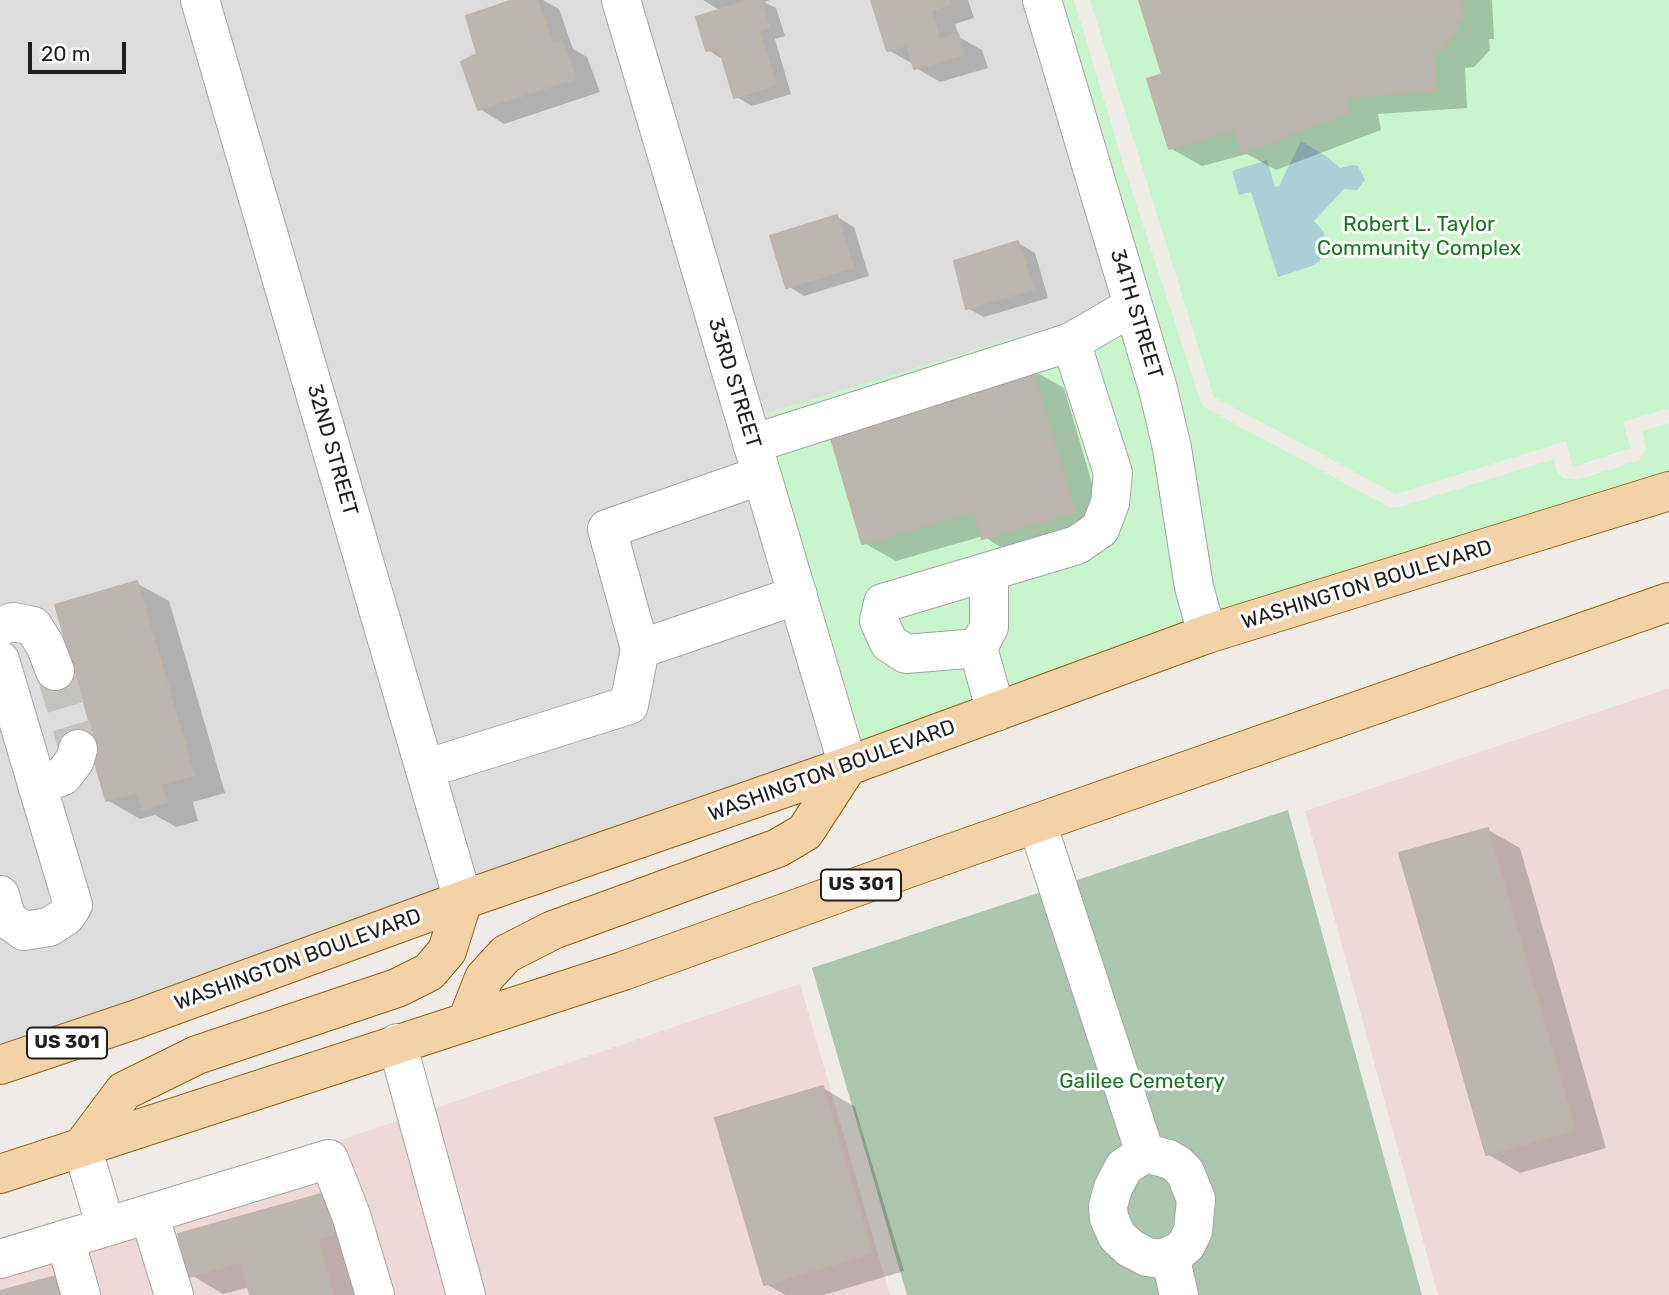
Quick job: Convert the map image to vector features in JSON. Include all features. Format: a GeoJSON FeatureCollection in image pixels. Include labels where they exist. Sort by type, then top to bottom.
{"type":"FeatureCollection","features":[{"type":"Feature","properties":{"kind":"main road","name":"WASHINGTON BOULEVARD"},"geometry":{"type":"LineString","coordinates":[[0,1065],[134,1020],[463,900],[848,766],[1207,634],[1669,491]]}},
{"type":"Feature","properties":{"kind":"main road","name":"US 301"},"geometry":{"type":"LineString","coordinates":[[0,1174],[623,971],[1669,602]]}},
{"type":"Feature","properties":{"kind":"main road"},"geometry":{"type":"LineString","coordinates":[[467,1021],[484,978],[506,954],[553,930],[778,848],[805,832],[848,766]]}},
{"type":"Feature","properties":{"kind":"main road"},"geometry":{"type":"LineString","coordinates":[[82,1147],[124,1091],[197,1055],[397,988],[429,972],[447,951],[463,900]]}},
{"type":"Feature","properties":{"kind":"street","name":"32ND STREET"},"geometry":{"type":"LineString","coordinates":[[200,0],[463,900]]}},
{"type":"Feature","properties":{"kind":"street","name":"33RD STREET"},"geometry":{"type":"LineString","coordinates":[[621,0],[848,766]]}},
{"type":"Feature","properties":{"kind":"street","name":"34TH STREET"},"geometry":{"type":"LineString","coordinates":[[1042,0],[1158,389],[1172,448],[1194,587],[1207,634]]}},
{"type":"Feature","properties":{"kind":"street"},"geometry":{"type":"LineString","coordinates":[[425,769],[629,705],[639,649],[607,529],[757,459],[1071,342],[1133,306]]}},
{"type":"Feature","properties":{"kind":"street"},"geometry":{"type":"LineString","coordinates":[[978,648],[906,654],[890,643],[879,621],[883,603],[1077,545],[1100,530],[1110,503],[1112,473],[1071,342]]}},
{"type":"Feature","properties":{"kind":"street"},"geometry":{"type":"LineString","coordinates":[[989,572],[989,626],[978,648],[996,712]]}},
{"type":"Feature","properties":{"kind":"street"},"geometry":{"type":"LineString","coordinates":[[639,649],[798,595]]}},
{"type":"Feature","properties":{"kind":"street"},"geometry":{"type":"LineString","coordinates":[[0,626],[13,622],[33,626],[45,645],[55,671]]}},
{"type":"Feature","properties":{"kind":"street"},"geometry":{"type":"LineString","coordinates":[[0,895],[8,919],[24,931],[49,927],[66,916],[73,905],[2,675]]}},
{"type":"Feature","properties":{"kind":"street"},"geometry":{"type":"LineString","coordinates":[[37,786],[63,776],[75,760],[78,749]]}},
{"type":"Feature","properties":{"kind":"street"},"geometry":{"type":"LineString","coordinates":[[1037,823],[1145,1153]]}},
{"type":"Feature","properties":{"kind":"street"},"geometry":{"type":"LineString","coordinates":[[397,1043],[466,1295]]}},
{"type":"Feature","properties":{"kind":"street"},"geometry":{"type":"LineString","coordinates":[[82,1147],[106,1227]]}},
{"type":"Feature","properties":{"kind":"street"},"geometry":{"type":"LineString","coordinates":[[1145,1153],[1168,1158],[1177,1164],[1185,1172],[1196,1199],[1193,1231],[1186,1245],[1161,1259],[1147,1257],[1130,1248],[1117,1236],[1109,1218],[1108,1206],[1113,1188],[1124,1167],[1145,1153]]}},
{"type":"Feature","properties":{"kind":"street"},"geometry":{"type":"LineString","coordinates":[[0,1259],[329,1159],[351,1215],[375,1295]]}},
{"type":"Feature","properties":{"kind":"street"},"geometry":{"type":"LineString","coordinates":[[149,1214],[174,1295]]}},
{"type":"Feature","properties":{"kind":"street"},"geometry":{"type":"LineString","coordinates":[[65,1239],[81,1295]]}},
{"type":"Feature","properties":{"kind":"street"},"geometry":{"type":"LineString","coordinates":[[1170,1256],[1179,1295]]}},
{"type":"Feature","properties":{"kind":"shaded area"},"geometry":{"type":"Polygon","coordinates":[[[0,0],[181,0],[440,890],[128,1004],[0,1046],[0,0]]]}},
{"type":"Feature","properties":{"kind":"shaded area"},"geometry":{"type":"Polygon","coordinates":[[[220,0],[601,0],[826,756],[476,878],[220,0]]]}},
{"type":"Feature","properties":{"kind":"shaded area"},"geometry":{"type":"Polygon","coordinates":[[[641,0],[1022,0],[1114,308],[764,414],[641,0]]]}},
{"type":"Feature","properties":{"kind":"shaded area"},"geometry":{"type":"Polygon","coordinates":[[[1669,688],[1669,1295],[1438,1295],[1305,811],[1669,688]]]}},
{"type":"Feature","properties":{"kind":"shaded area"},"geometry":{"type":"Polygon","coordinates":[[[800,984],[890,1295],[0,1295],[0,1256],[800,984]]]}},
{"type":"Feature","properties":{"kind":"green space"},"geometry":{"type":"Polygon","coordinates":[[[1061,0],[1074,0],[1122,160],[1202,406],[1391,508],[1554,459],[1557,471],[1563,478],[1578,480],[1639,460],[1646,448],[1642,431],[1669,423],[1669,474],[1221,612],[1061,0]]]}},
{"type":"Feature","properties":{"kind":"green space","name":"Robert L. Taylor Community Complex"},"geometry":{"type":"Polygon","coordinates":[[[1090,0],[1669,0],[1669,408],[1623,422],[1630,448],[1573,467],[1566,441],[1396,494],[1214,397],[1090,0]]]}},
{"type":"Feature","properties":{"kind":"green space"},"geometry":{"type":"Polygon","coordinates":[[[1114,308],[1140,394],[1153,452],[1175,590],[1185,625],[862,743],[764,414],[1114,308]]]}},
{"type":"Feature","properties":{"kind":"green space","name":"Galilee Cemetery"},"geometry":{"type":"Polygon","coordinates":[[[1288,810],[1422,1295],[907,1295],[812,968],[1288,810]]]}},
{"type":"Feature","properties":{"kind":"water"},"geometry":{"type":"Polygon","coordinates":[[[1301,141],[1340,168],[1358,166],[1365,180],[1357,190],[1344,189],[1314,221],[1323,231],[1326,243],[1320,261],[1278,277],[1251,192],[1239,195],[1232,171],[1267,160],[1275,187],[1279,186],[1301,141]]]}},
{"type":"Feature","properties":{"kind":"building"},"geometry":{"type":"Polygon","coordinates":[[[513,0],[537,0],[553,44],[562,41],[576,78],[478,110],[461,62],[477,54],[466,16],[513,0]]]}},
{"type":"Feature","properties":{"kind":"building"},"geometry":{"type":"Polygon","coordinates":[[[750,0],[761,0],[769,27],[759,30],[776,85],[734,98],[719,48],[706,51],[696,17],[750,0]]]}},
{"type":"Feature","properties":{"kind":"building"},"geometry":{"type":"Polygon","coordinates":[[[871,0],[949,0],[951,4],[931,10],[940,40],[958,34],[964,54],[914,69],[907,45],[887,51],[871,0]]]}},
{"type":"Feature","properties":{"kind":"building"},"geometry":{"type":"Polygon","coordinates":[[[1139,0],[1461,0],[1463,22],[1457,22],[1458,31],[1442,49],[1433,50],[1436,91],[1346,97],[1349,112],[1242,153],[1234,130],[1169,149],[1147,79],[1162,74],[1139,0]]]}},
{"type":"Feature","properties":{"kind":"building"},"geometry":{"type":"Polygon","coordinates":[[[837,215],[853,267],[786,288],[770,236],[837,215]]]}},
{"type":"Feature","properties":{"kind":"building"},"geometry":{"type":"Polygon","coordinates":[[[1018,241],[1033,289],[966,309],[954,261],[1018,241]]]}},
{"type":"Feature","properties":{"kind":"building"},"geometry":{"type":"Polygon","coordinates":[[[1032,368],[1075,512],[982,539],[974,511],[862,544],[828,428],[1032,368]]]}},
{"type":"Feature","properties":{"kind":"building"},"geometry":{"type":"Polygon","coordinates":[[[137,581],[194,775],[161,784],[167,802],[142,809],[137,792],[106,801],[93,756],[99,754],[55,605],[137,581]]]}},
{"type":"Feature","properties":{"kind":"building"},"geometry":{"type":"Polygon","coordinates":[[[1488,828],[1575,1130],[1486,1155],[1399,853],[1488,828]]]}},
{"type":"Feature","properties":{"kind":"building"},"geometry":{"type":"Polygon","coordinates":[[[823,1086],[872,1253],[764,1285],[715,1118],[823,1086]]]}},
{"type":"Feature","properties":{"kind":"building"},"geometry":{"type":"Polygon","coordinates":[[[325,1193],[337,1234],[318,1239],[333,1295],[250,1295],[241,1262],[189,1277],[178,1234],[325,1193]]]}},
{"type":"Feature","properties":{"kind":"building"},"geometry":{"type":"Polygon","coordinates":[[[56,1276],[61,1295],[0,1295],[0,1291],[56,1276]]]}},
{"type":"Feature","properties":{"kind":"tunnel"},"geometry":{"type":"LineString","coordinates":[[55,671],[78,749]]}}]}
